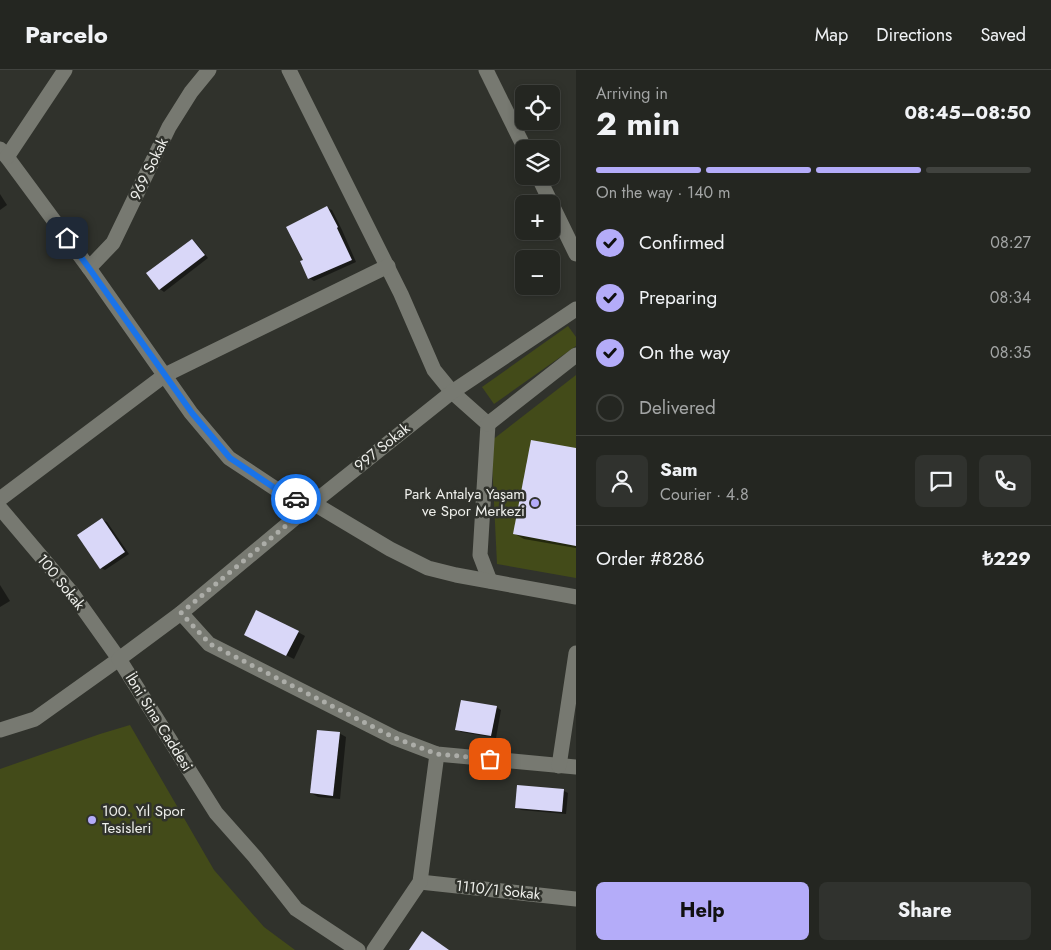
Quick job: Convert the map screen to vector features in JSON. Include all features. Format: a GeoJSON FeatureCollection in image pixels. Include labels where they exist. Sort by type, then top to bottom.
{"type":"FeatureCollection","features":[{"type":"Feature","properties":{"kind":"street"},"geometry":{"type":"LineString","coordinates":[[65,70],[4,153],[192,413],[230,458],[288,497],[313,503],[390,549],[428,568],[576,597]]}},
{"type":"Feature","properties":{"kind":"street","name":"969 Sokak"},"geometry":{"type":"LineString","coordinates":[[89,268],[113,243],[169,127],[191,92],[209,70]]}},
{"type":"Feature","properties":{"kind":"street"},"geometry":{"type":"LineString","coordinates":[[289,70],[388,266],[434,370],[452,392],[488,424]]}},
{"type":"Feature","properties":{"kind":"street"},"geometry":{"type":"LineString","coordinates":[[486,70],[521,140]]}},
{"type":"Feature","properties":{"kind":"street"},"geometry":{"type":"LineString","coordinates":[[542,185],[576,254]]}},
{"type":"Feature","properties":{"kind":"street"},"geometry":{"type":"LineString","coordinates":[[0,499],[164,375],[388,266]]}},
{"type":"Feature","properties":{"kind":"street","name":"997 Sokak"},"geometry":{"type":"LineString","coordinates":[[313,503],[452,392],[576,309]]}},
{"type":"Feature","properties":{"kind":"street"},"geometry":{"type":"LineString","coordinates":[[490,581],[480,555],[488,424],[576,354]]}},
{"type":"Feature","properties":{"kind":"street","name":"İbni Sina Caddesi"},"geometry":{"type":"LineString","coordinates":[[313,503],[181,613],[119,658],[216,813],[296,909],[358,950]]}},
{"type":"Feature","properties":{"kind":"street","name":"100 Sokak"},"geometry":{"type":"LineString","coordinates":[[0,508],[72,593],[119,658]]}},
{"type":"Feature","properties":{"kind":"street"},"geometry":{"type":"LineString","coordinates":[[181,613],[210,644],[395,738],[437,754],[576,767]]}},
{"type":"Feature","properties":{"kind":"street"},"geometry":{"type":"LineString","coordinates":[[559,766],[576,653]]}},
{"type":"Feature","properties":{"kind":"street"},"geometry":{"type":"LineString","coordinates":[[0,730],[35,719],[119,658]]}},
{"type":"Feature","properties":{"kind":"street"},"geometry":{"type":"LineString","coordinates":[[374,950],[420,882],[437,754]]}},
{"type":"Feature","properties":{"kind":"street","name":"1110/1 Sokak"},"geometry":{"type":"LineString","coordinates":[[420,882],[576,898]]}},
{"type":"Feature","properties":{"kind":"green space"},"geometry":{"type":"Polygon","coordinates":[[[568,326],[576,337],[576,346],[494,404],[482,387],[568,326]]]}},
{"type":"Feature","properties":{"kind":"green space","name":"Park Antalya Yaşam ve Spor Merkezi"},"geometry":{"type":"Polygon","coordinates":[[[576,375],[576,578],[497,564],[491,441],[576,375]]]}},
{"type":"Feature","properties":{"kind":"green space","name":"100. Yıl Spor Tesisleri"},"geometry":{"type":"Polygon","coordinates":[[[130,725],[214,870],[264,927],[295,950],[0,950],[0,769],[130,725]]]}},
{"type":"Feature","properties":{"kind":"building"},"geometry":{"type":"Polygon","coordinates":[[[327,206],[352,260],[308,279],[300,261],[303,260],[286,227],[327,206]]]}},
{"type":"Feature","properties":{"kind":"building"},"geometry":{"type":"Polygon","coordinates":[[[192,239],[205,255],[159,290],[146,273],[192,239]]]}},
{"type":"Feature","properties":{"kind":"building"},"geometry":{"type":"Polygon","coordinates":[[[531,440],[576,448],[576,546],[513,534],[531,440]]]}},
{"type":"Feature","properties":{"kind":"building"},"geometry":{"type":"Polygon","coordinates":[[[102,518],[125,552],[100,569],[77,535],[102,518]]]}},
{"type":"Feature","properties":{"kind":"building"},"geometry":{"type":"Polygon","coordinates":[[[256,610],[299,631],[286,656],[244,635],[256,610]]]}},
{"type":"Feature","properties":{"kind":"building"},"geometry":{"type":"Polygon","coordinates":[[[461,700],[497,706],[491,736],[455,730],[461,700]]]}},
{"type":"Feature","properties":{"kind":"building"},"geometry":{"type":"Polygon","coordinates":[[[317,730],[340,732],[333,796],[310,793],[317,730]]]}},
{"type":"Feature","properties":{"kind":"building"},"geometry":{"type":"Polygon","coordinates":[[[517,785],[564,789],[562,812],[515,808],[517,785]]]}},
{"type":"Feature","properties":{"kind":"building"},"geometry":{"type":"Polygon","coordinates":[[[422,931],[449,950],[409,950],[422,931]]]}},
{"type":"Feature","properties":{"kind":"way so far"},"geometry":{"type":"LineString","coordinates":[[296,499],[313,503],[181,613],[210,644],[395,738],[437,754],[490,759]]}},
{"type":"Feature","properties":{"kind":"place","name":"Park Antalya Yaşam ve Spor Merkezi"},"geometry":{"type":"Point","coordinates":[535,503]}},
{"type":"Feature","properties":{"kind":"place","name":"100. Yıl Spor Tesisleri"},"geometry":{"type":"Point","coordinates":[92,820]}},
{"type":"Feature","properties":{"kind":"route"},"geometry":{"type":"LineString","coordinates":[[67,238],[192,413],[230,458],[288,497],[296,499]]}}]}
